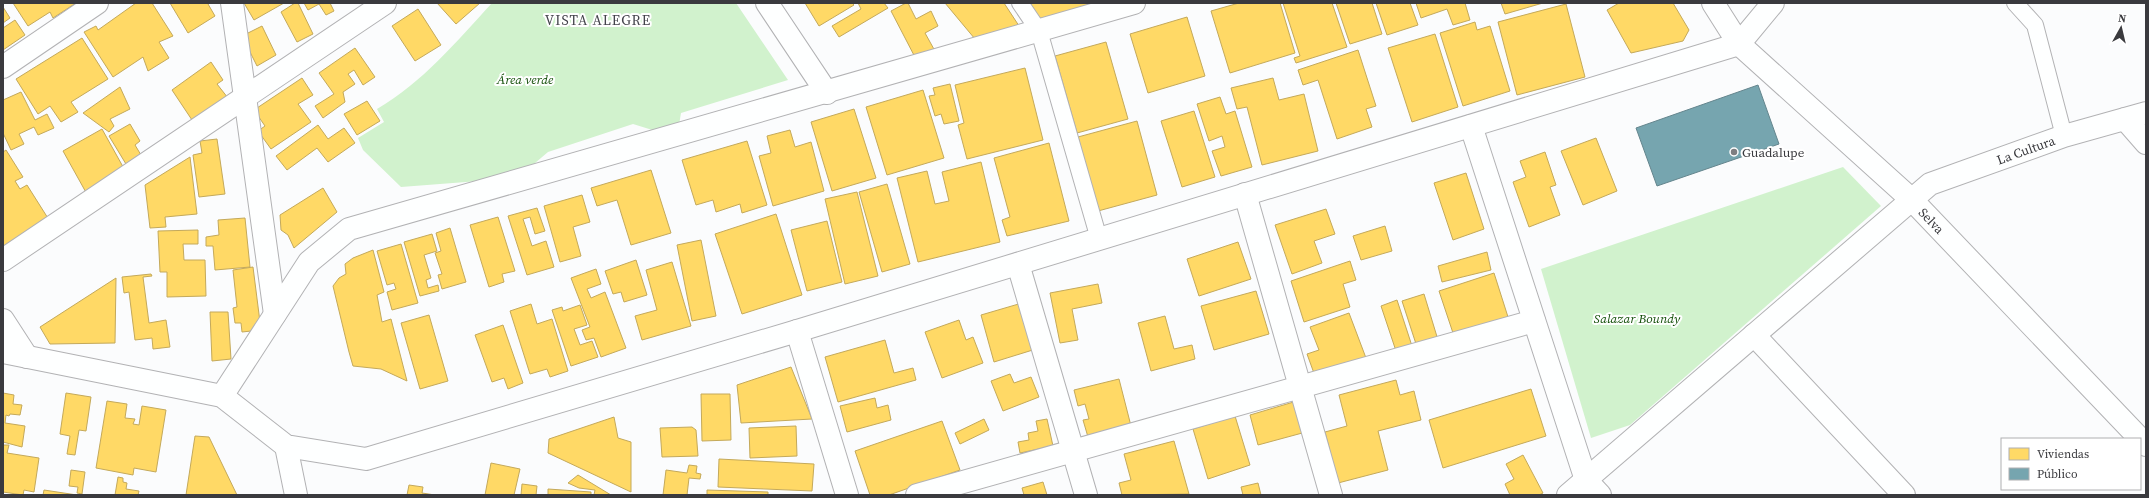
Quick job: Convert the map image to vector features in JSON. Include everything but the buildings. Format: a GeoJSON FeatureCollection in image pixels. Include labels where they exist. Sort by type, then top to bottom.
{"type":"FeatureCollection","features":[{"type":"Feature","properties":{"kind":"street"},"geometry":{"type":"LineString","coordinates":[[3,67],[97,3]]}},
{"type":"Feature","properties":{"kind":"street"},"geometry":{"type":"LineString","coordinates":[[232,3],[275,314]]}},
{"type":"Feature","properties":{"kind":"street"},"geometry":{"type":"LineString","coordinates":[[3,260],[386,3]]}},
{"type":"Feature","properties":{"kind":"street"},"geometry":{"type":"LineString","coordinates":[[767,3],[827,93]]}},
{"type":"Feature","properties":{"kind":"street"},"geometry":{"type":"LineString","coordinates":[[222,396],[309,262],[349,229],[827,93],[1134,3]]}},
{"type":"Feature","properties":{"kind":"street","name":"Selva"},"geometry":{"type":"LineString","coordinates":[[1713,3],[1739,44],[1912,200],[2139,438]]}},
{"type":"Feature","properties":{"kind":"street"},"geometry":{"type":"LineString","coordinates":[[3,352],[222,396],[286,446],[366,460],[798,331],[1739,44],[1773,3]]}},
{"type":"Feature","properties":{"kind":"street","name":"La Cultura"},"geometry":{"type":"LineString","coordinates":[[1568,495],[1593,488],[1754,335],[1930,184],[2064,136],[2146,113]]}},
{"type":"Feature","properties":{"kind":"street"},"geometry":{"type":"LineString","coordinates":[[2125,119],[2146,143]]}},
{"type":"Feature","properties":{"kind":"street"},"geometry":{"type":"LineString","coordinates":[[1471,126],[1534,321],[1593,488]]}},
{"type":"Feature","properties":{"kind":"street"},"geometry":{"type":"LineString","coordinates":[[1245,194],[1331,495]]}},
{"type":"Feature","properties":{"kind":"street"},"geometry":{"type":"LineString","coordinates":[[1018,264],[1086,495]]}},
{"type":"Feature","properties":{"kind":"street"},"geometry":{"type":"LineString","coordinates":[[3,320],[27,357]]}},
{"type":"Feature","properties":{"kind":"street"},"geometry":{"type":"LineString","coordinates":[[917,495],[1534,321]]}},
{"type":"Feature","properties":{"kind":"street"},"geometry":{"type":"LineString","coordinates":[[798,331],[847,495]]}},
{"type":"Feature","properties":{"kind":"street"},"geometry":{"type":"LineString","coordinates":[[1754,335],[1904,495]]}},
{"type":"Feature","properties":{"kind":"street"},"geometry":{"type":"LineString","coordinates":[[286,446],[296,495]]}},
{"type":"Feature","properties":{"kind":"lane"},"geometry":{"type":"LineString","coordinates":[[1020,3],[1039,31],[1099,239]]}},
{"type":"Feature","properties":{"kind":"lane"},"geometry":{"type":"LineString","coordinates":[[2015,3],[2035,25],[2064,136]]}},
{"type":"Feature","properties":{"kind":"green space","name":"Área verde"},"geometry":{"type":"Polygon","coordinates":[[[492,3],[736,3],[788,80],[681,113],[679,125],[662,133],[633,124],[548,152],[528,169],[505,179],[401,187],[363,150],[358,138],[384,122],[377,109],[409,87],[424,74],[452,47],[492,3]]]}},
{"type":"Feature","properties":{"kind":"green space","name":"Salazar Boundy"},"geometry":{"type":"Polygon","coordinates":[[[1843,167],[1881,206],[1630,425],[1591,438],[1541,269],[1843,167]]]}},
{"type":"Feature","properties":{"kind":"place","name":"Guadalupe"},"geometry":{"type":"Point","coordinates":[1734,152]}},
{"type":"Feature","properties":{"kind":"district","name":"VISTA ALEGRE"},"geometry":{"type":"Point","coordinates":[598,20]}}]}
